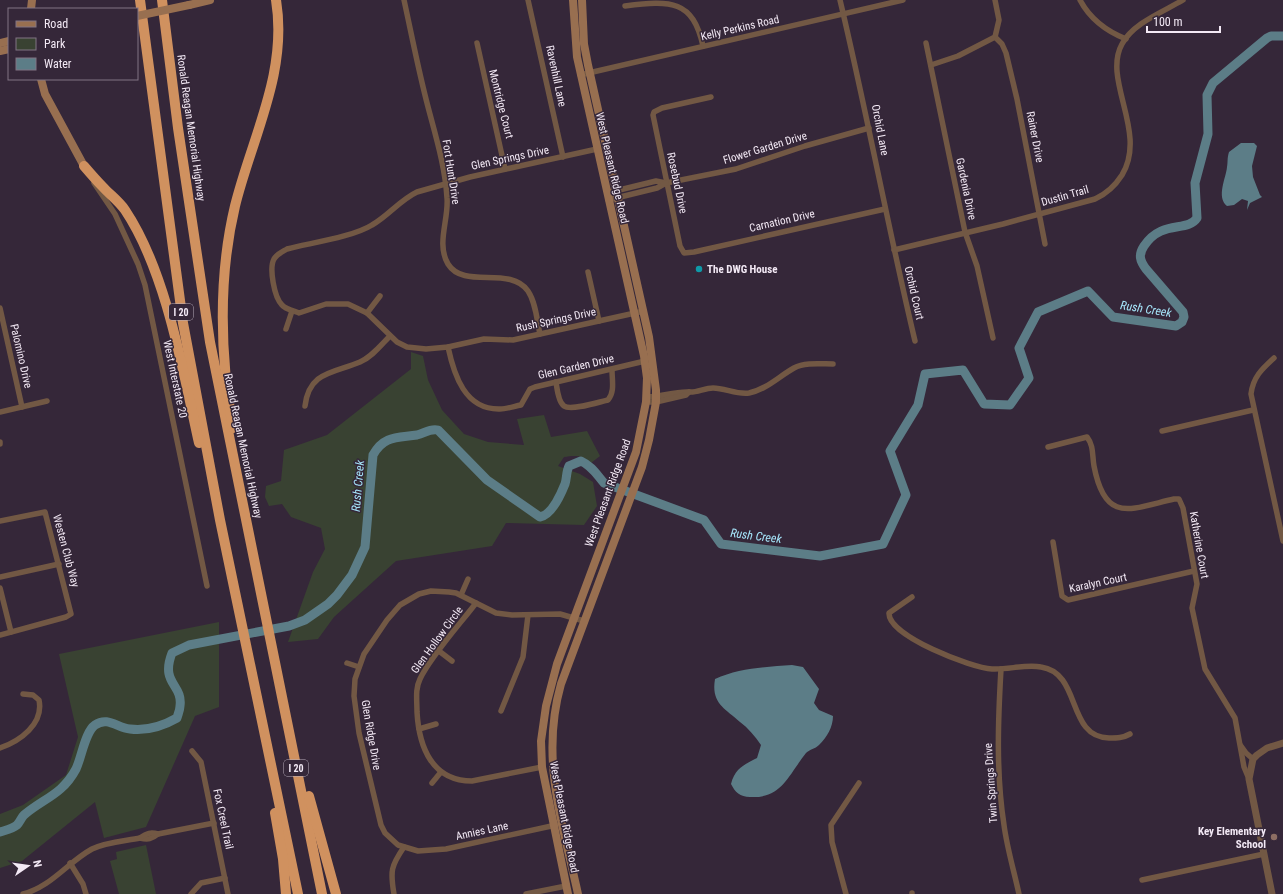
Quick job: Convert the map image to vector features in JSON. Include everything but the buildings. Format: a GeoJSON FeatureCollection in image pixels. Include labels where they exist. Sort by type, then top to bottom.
{"type":"FeatureCollection","features":[{"type":"Feature","properties":{"kind":"highway","name":"I 20"},"geometry":{"type":"LineString","coordinates":[[140,0],[181,316],[220,520],[298,894]]}},
{"type":"Feature","properties":{"kind":"highway","name":"Ronald Reagan Memorial Highway"},"geometry":{"type":"LineString","coordinates":[[162,0],[203,303],[219,393],[254,556],[322,894]]}},
{"type":"Feature","properties":{"kind":"highway"},"geometry":{"type":"LineString","coordinates":[[276,0],[279,18]]}},
{"type":"Feature","properties":{"kind":"highway"},"geometry":{"type":"LineString","coordinates":[[254,556],[245,487],[228,394],[223,287],[228,242],[236,204],[275,74],[278,53],[279,18],[283,0]]}},
{"type":"Feature","properties":{"kind":"highway"},"geometry":{"type":"LineString","coordinates":[[84,166],[103,188],[118,200],[135,226],[143,243],[167,309],[201,453],[220,520]]}},
{"type":"Feature","properties":{"kind":"highway"},"geometry":{"type":"LineString","coordinates":[[108,205],[112,201],[118,200]]}},
{"type":"Feature","properties":{"kind":"highway"},"geometry":{"type":"LineString","coordinates":[[278,675],[298,747],[312,812],[336,894]]}},
{"type":"Feature","properties":{"kind":"highway"},"geometry":{"type":"LineString","coordinates":[[258,703],[266,769],[280,840],[286,894]]}},
{"type":"Feature","properties":{"kind":"main road"},"geometry":{"type":"LineString","coordinates":[[138,16],[210,0]]}},
{"type":"Feature","properties":{"kind":"main road","name":"West Pleasant Ridge Road"},"geometry":{"type":"LineString","coordinates":[[567,890],[542,767],[541,741],[546,706],[557,664],[636,452],[647,400],[644,361],[580,74],[573,24],[573,0]]}},
{"type":"Feature","properties":{"kind":"main road","name":"West Pleasant Ridge Road"},"geometry":{"type":"LineString","coordinates":[[578,894],[562,824],[552,768],[553,723],[561,684],[635,484],[649,440],[656,400],[655,373],[644,311],[584,44],[582,0]]}},
{"type":"Feature","properties":{"kind":"main road","name":"West Interstate 20"},"geometry":{"type":"LineString","coordinates":[[41,80],[45,94],[84,166]]}},
{"type":"Feature","properties":{"kind":"street","name":"Fort Hunt Drive"},"geometry":{"type":"LineString","coordinates":[[404,0],[440,153],[447,198],[443,238],[444,254],[447,263],[452,269],[462,275],[510,280],[521,284],[531,298],[540,334]]}},
{"type":"Feature","properties":{"kind":"street","name":"Ravenhill Lane"},"geometry":{"type":"LineString","coordinates":[[528,0],[563,156]]}},
{"type":"Feature","properties":{"kind":"street"},"geometry":{"type":"LineString","coordinates":[[625,6],[666,0],[674,1],[683,6],[697,21],[703,46]]}},
{"type":"Feature","properties":{"kind":"street","name":"Orchid Lane"},"geometry":{"type":"LineString","coordinates":[[840,0],[869,128],[894,250]]}},
{"type":"Feature","properties":{"kind":"street","name":"Kelly Perkins Road"},"geometry":{"type":"LineString","coordinates":[[580,74],[903,0]]}},
{"type":"Feature","properties":{"kind":"street"},"geometry":{"type":"LineString","coordinates":[[931,65],[958,56],[995,37],[999,20],[996,0]]}},
{"type":"Feature","properties":{"kind":"street"},"geometry":{"type":"LineString","coordinates":[[1080,0],[1088,13],[1095,20],[1114,34],[1126,39]]}},
{"type":"Feature","properties":{"kind":"street","name":"Dustin Trail"},"geometry":{"type":"LineString","coordinates":[[894,250],[1040,214],[1102,196],[1112,188],[1124,171],[1130,155],[1131,141],[1117,65],[1119,50],[1132,31],[1144,22],[1183,0]]}},
{"type":"Feature","properties":{"kind":"street","name":"Rainer Drive"},"geometry":{"type":"LineString","coordinates":[[995,37],[1002,44],[1006,53],[1017,99],[1045,244]]}},
{"type":"Feature","properties":{"kind":"street","name":"Montridge Court"},"geometry":{"type":"LineString","coordinates":[[477,43],[505,169]]}},
{"type":"Feature","properties":{"kind":"street","name":"Gardenia Drive"},"geometry":{"type":"LineString","coordinates":[[926,43],[965,232],[977,266],[993,338]]}},
{"type":"Feature","properties":{"kind":"street","name":"Rosebud Drive"},"geometry":{"type":"LineString","coordinates":[[684,253],[680,246],[653,115],[654,112],[662,108],[711,97]]}},
{"type":"Feature","properties":{"kind":"street","name":"Flower Garden Drive"},"geometry":{"type":"LineString","coordinates":[[607,196],[657,188],[666,183],[736,169],[805,146],[869,128]]}},
{"type":"Feature","properties":{"kind":"street","name":"Glen Springs Drive"},"geometry":{"type":"LineString","coordinates":[[292,311],[282,305],[273,283],[273,262],[278,254],[287,249],[364,230],[380,220],[410,196],[444,185],[505,169],[596,149]]}},
{"type":"Feature","properties":{"kind":"street","name":"West Interstate 20"},"geometry":{"type":"LineString","coordinates":[[84,166],[115,214],[145,285],[207,586]]}},
{"type":"Feature","properties":{"kind":"street","name":"Carnation Drive"},"geometry":{"type":"LineString","coordinates":[[684,253],[885,209]]}},
{"type":"Feature","properties":{"kind":"street","name":"Orchid Court"},"geometry":{"type":"LineString","coordinates":[[894,250],[914,341]]}},
{"type":"Feature","properties":{"kind":"street"},"geometry":{"type":"LineString","coordinates":[[588,272],[600,321]]}},
{"type":"Feature","properties":{"kind":"street"},"geometry":{"type":"LineString","coordinates":[[367,313],[380,296]]}},
{"type":"Feature","properties":{"kind":"street","name":"Rush Springs Drive"},"geometry":{"type":"LineString","coordinates":[[292,311],[299,314],[326,304],[348,304],[367,313],[390,336],[407,347],[418,350],[448,347],[478,339],[513,340],[644,311]]}},
{"type":"Feature","properties":{"kind":"street","name":"Palomino Drive"},"geometry":{"type":"LineString","coordinates":[[0,308],[22,407]]}},
{"type":"Feature","properties":{"kind":"street"},"geometry":{"type":"LineString","coordinates":[[286,329],[292,311]]}},
{"type":"Feature","properties":{"kind":"street"},"geometry":{"type":"LineString","coordinates":[[305,406],[310,388],[317,378],[366,358],[390,336]]}},
{"type":"Feature","properties":{"kind":"street","name":"Glen Garden Drive"},"geometry":{"type":"LineString","coordinates":[[448,347],[452,366],[459,384],[468,396],[479,403],[498,409],[522,405],[530,389],[612,370],[626,364],[644,361]]}},
{"type":"Feature","properties":{"kind":"street"},"geometry":{"type":"LineString","coordinates":[[1274,358],[1259,372],[1254,379],[1251,394],[1283,541]]}},
{"type":"Feature","properties":{"kind":"street"},"geometry":{"type":"LineString","coordinates":[[647,400],[686,395],[689,392],[713,388],[741,394],[749,393],[764,389],[795,367],[809,364],[833,364]]}},
{"type":"Feature","properties":{"kind":"street"},"geometry":{"type":"LineString","coordinates":[[556,382],[561,403],[564,406],[572,408],[608,400],[613,390],[612,370]]}},
{"type":"Feature","properties":{"kind":"street"},"geometry":{"type":"LineString","coordinates":[[0,412],[47,402]]}},
{"type":"Feature","properties":{"kind":"street"},"geometry":{"type":"LineString","coordinates":[[1162,431],[1254,410]]}},
{"type":"Feature","properties":{"kind":"street","name":"Katherine Court"},"geometry":{"type":"LineString","coordinates":[[1048,447],[1087,437],[1092,444],[1094,466],[1105,497],[1109,502],[1121,510],[1130,510],[1179,499],[1197,584],[1192,608],[1205,669],[1235,718],[1244,767],[1249,780]]}},
{"type":"Feature","properties":{"kind":"street","name":"Westen Club Way"},"geometry":{"type":"LineString","coordinates":[[0,521],[45,512],[71,611],[68,616],[10,632]]}},
{"type":"Feature","properties":{"kind":"street","name":"Karalyn Court"},"geometry":{"type":"LineString","coordinates":[[1053,542],[1062,596],[1068,600],[1194,571]]}},
{"type":"Feature","properties":{"kind":"street"},"geometry":{"type":"LineString","coordinates":[[0,577],[59,564]]}},
{"type":"Feature","properties":{"kind":"street"},"geometry":{"type":"LineString","coordinates":[[461,595],[468,580]]}},
{"type":"Feature","properties":{"kind":"street"},"geometry":{"type":"LineString","coordinates":[[0,588],[10,632],[0,635]]}},
{"type":"Feature","properties":{"kind":"street","name":"Glen Ridge Drive"},"geometry":{"type":"LineString","coordinates":[[404,848],[392,840],[381,825],[358,733],[354,696],[355,679],[364,654],[387,620],[400,605],[409,598],[431,591],[449,592],[461,595],[496,613],[528,615],[554,613],[584,621]]}},
{"type":"Feature","properties":{"kind":"street"},"geometry":{"type":"LineString","coordinates":[[912,597],[889,613],[889,617],[894,625],[915,640],[966,664],[1001,669],[1036,666],[1056,672],[1061,676],[1070,692],[1077,713],[1087,730],[1102,738],[1122,738],[1130,734]]}},
{"type":"Feature","properties":{"kind":"street","name":"Glen Hollow Circle"},"geometry":{"type":"LineString","coordinates":[[476,603],[425,670],[417,686],[419,729],[428,756],[441,772],[452,779],[472,781],[542,767]]}},
{"type":"Feature","properties":{"kind":"street"},"geometry":{"type":"LineString","coordinates":[[501,711],[523,657],[528,615]]}},
{"type":"Feature","properties":{"kind":"street"},"geometry":{"type":"LineString","coordinates":[[439,652],[452,661]]}},
{"type":"Feature","properties":{"kind":"street"},"geometry":{"type":"LineString","coordinates":[[347,663],[359,667]]}},
{"type":"Feature","properties":{"kind":"street","name":"Twin Springs Drive"},"geometry":{"type":"LineString","coordinates":[[1001,669],[997,730],[998,770],[1004,826],[1019,894]]}},
{"type":"Feature","properties":{"kind":"street"},"geometry":{"type":"LineString","coordinates":[[0,748],[20,738],[36,721],[40,711],[39,700],[33,695],[23,694]]}},
{"type":"Feature","properties":{"kind":"street"},"geometry":{"type":"LineString","coordinates":[[419,729],[436,724]]}},
{"type":"Feature","properties":{"kind":"street"},"geometry":{"type":"LineString","coordinates":[[1240,744],[1246,753],[1253,759]]}},
{"type":"Feature","properties":{"kind":"street"},"geometry":{"type":"LineString","coordinates":[[1272,894],[1249,780],[1253,759],[1262,751],[1283,744]]}},
{"type":"Feature","properties":{"kind":"street","name":"Fox Creel Trail"},"geometry":{"type":"LineString","coordinates":[[192,750],[201,762],[228,894]]}},
{"type":"Feature","properties":{"kind":"street"},"geometry":{"type":"LineString","coordinates":[[432,783],[441,772]]}},
{"type":"Feature","properties":{"kind":"street"},"geometry":{"type":"LineString","coordinates":[[846,894],[832,842],[831,825],[859,783]]}},
{"type":"Feature","properties":{"kind":"street"},"geometry":{"type":"LineString","coordinates":[[26,894],[45,886],[70,863],[95,848],[140,838],[154,838],[158,834],[214,823]]}},
{"type":"Feature","properties":{"kind":"street","name":"Annies Lane"},"geometry":{"type":"LineString","coordinates":[[404,848],[418,852],[446,849],[562,824]]}},
{"type":"Feature","properties":{"kind":"street"},"geometry":{"type":"LineString","coordinates":[[394,894],[391,870],[395,860],[404,848]]}},
{"type":"Feature","properties":{"kind":"street"},"geometry":{"type":"LineString","coordinates":[[1142,880],[1264,854]]}},
{"type":"Feature","properties":{"kind":"street"},"geometry":{"type":"LineString","coordinates":[[70,863],[83,884],[86,894]]}},
{"type":"Feature","properties":{"kind":"street"},"geometry":{"type":"LineString","coordinates":[[192,894],[201,884],[225,878]]}},
{"type":"Feature","properties":{"kind":"street"},"geometry":{"type":"LineString","coordinates":[[526,894],[567,890]]}},
{"type":"Feature","properties":{"kind":"green space"},"geometry":{"type":"Polygon","coordinates":[[[411,352],[423,356],[428,380],[442,410],[464,434],[488,442],[524,445],[517,419],[544,415],[551,437],[587,431],[600,456],[591,463],[585,458],[579,456],[564,457],[558,466],[580,474],[593,482],[597,506],[584,525],[506,523],[492,546],[396,561],[334,617],[318,639],[288,642],[313,572],[325,549],[321,528],[291,517],[282,504],[269,506],[265,497],[266,486],[281,481],[284,450],[327,435],[411,369],[411,352]]]}},
{"type":"Feature","properties":{"kind":"green space"},"geometry":{"type":"Polygon","coordinates":[[[219,622],[219,707],[195,716],[146,827],[104,838],[95,802],[22,861],[0,868],[0,814],[23,805],[66,775],[78,737],[59,654],[219,622]]]}},
{"type":"Feature","properties":{"kind":"green space"},"geometry":{"type":"Polygon","coordinates":[[[146,845],[156,894],[119,894],[110,861],[117,859],[116,852],[146,845]]]}},
{"type":"Feature","properties":{"kind":"water"},"geometry":{"type":"Polygon","coordinates":[[[1241,143],[1254,143],[1257,146],[1252,166],[1253,177],[1262,197],[1250,203],[1247,210],[1248,201],[1242,199],[1234,205],[1227,206],[1222,198],[1222,187],[1229,152],[1241,143]]]}},
{"type":"Feature","properties":{"kind":"water"},"geometry":{"type":"Polygon","coordinates":[[[792,665],[803,667],[819,689],[814,703],[819,710],[833,716],[831,728],[822,742],[806,753],[784,784],[770,794],[761,797],[743,796],[736,792],[731,784],[735,774],[741,768],[757,758],[761,745],[743,724],[720,704],[715,694],[715,679],[743,670],[792,665]]]}},
{"type":"Feature","properties":{"kind":"waterway","name":"Rush Creek"},"geometry":{"type":"LineString","coordinates":[[0,832],[17,825],[24,815],[31,809],[65,785],[76,769],[86,739],[95,725],[108,722],[125,728],[148,729],[160,726],[177,718],[180,708],[180,699],[170,678],[169,663],[172,653],[189,645],[289,626],[305,620],[328,604],[352,575],[365,547],[373,455],[382,444],[398,437],[417,435],[432,430],[438,430],[487,480],[540,517],[552,508],[558,498],[565,484],[569,466],[581,461],[591,468],[604,483],[704,520],[721,544],[820,556],[883,544],[906,495],[890,451],[918,405],[925,374],[963,370],[984,404],[1010,405],[1029,378],[1019,348],[1038,312],[1088,291],[1113,317],[1176,326],[1182,322],[1184,317],[1183,312],[1146,269],[1140,258],[1141,252],[1144,246],[1158,232],[1187,225],[1197,218],[1195,183],[1208,134],[1207,95],[1213,83],[1267,38],[1271,36],[1283,36]]}},
{"type":"Feature","properties":{"kind":"place","name":"The DWG House"},"geometry":{"type":"Point","coordinates":[699,269]}},
{"type":"Feature","properties":{"kind":"place","name":"Key Elementary School"},"geometry":{"type":"Point","coordinates":[1274,837]}}]}
